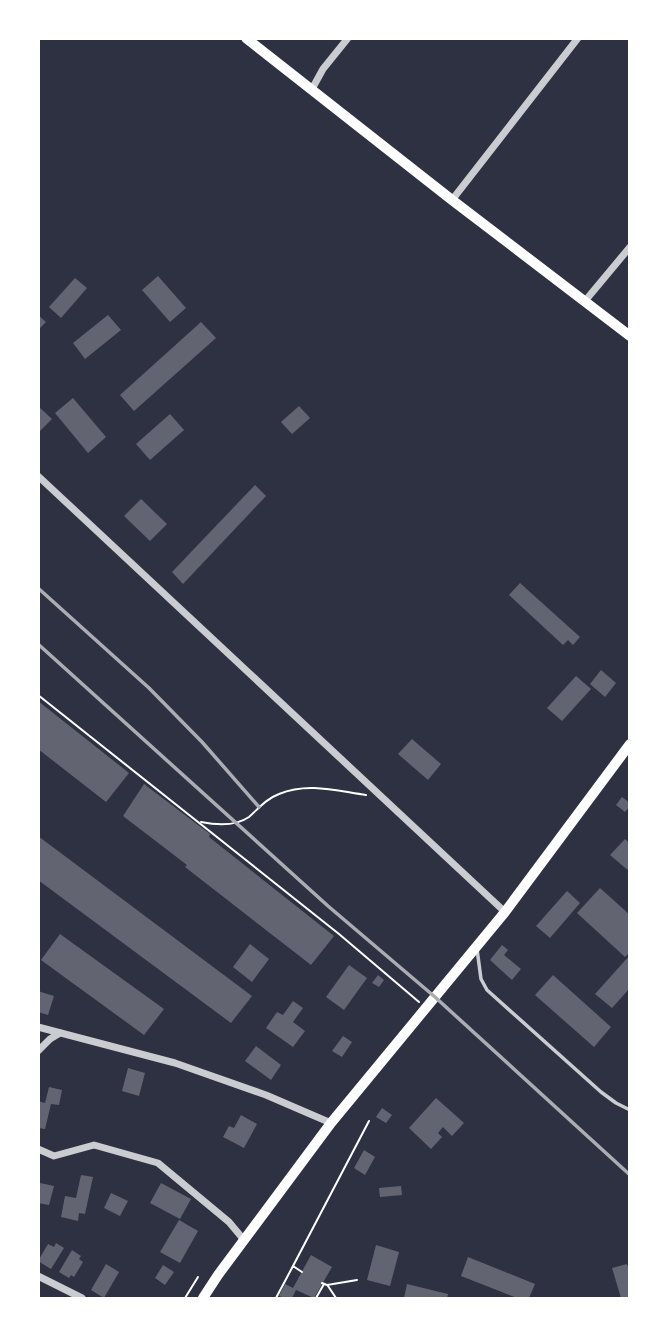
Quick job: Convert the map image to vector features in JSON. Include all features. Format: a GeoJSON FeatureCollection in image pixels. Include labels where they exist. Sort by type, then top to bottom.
{"type":"FeatureCollection","features":[{"type":"Feature","properties":{"kind":"main road"},"geometry":{"type":"LineString","coordinates":[[246,38],[629,335]]}},
{"type":"Feature","properties":{"kind":"main road"},"geometry":{"type":"LineString","coordinates":[[203,1298],[331,1123],[505,912],[629,744]]}},
{"type":"Feature","properties":{"kind":"street"},"geometry":{"type":"LineString","coordinates":[[312,89],[323,69],[348,38]]}},
{"type":"Feature","properties":{"kind":"street"},"geometry":{"type":"LineString","coordinates":[[452,200],[578,38]]}},
{"type":"Feature","properties":{"kind":"street"},"geometry":{"type":"LineString","coordinates":[[585,301],[629,247]]}},
{"type":"Feature","properties":{"kind":"street"},"geometry":{"type":"LineString","coordinates":[[38,476],[505,912]]}},
{"type":"Feature","properties":{"kind":"street"},"geometry":{"type":"LineString","coordinates":[[38,1027],[175,1063],[266,1095],[331,1123]]}},
{"type":"Feature","properties":{"kind":"street"},"geometry":{"type":"LineString","coordinates":[[38,1051],[60,1033]]}},
{"type":"Feature","properties":{"kind":"street"},"geometry":{"type":"LineString","coordinates":[[38,1149],[54,1156],[94,1145],[158,1163],[229,1222],[244,1240]]}},
{"type":"Feature","properties":{"kind":"street"},"geometry":{"type":"LineString","coordinates":[[38,1276],[82,1298]]}},
{"type":"Feature","properties":{"kind":"lane"},"geometry":{"type":"LineString","coordinates":[[477,947],[481,979],[487,990],[601,1092],[629,1110]]}},
{"type":"Feature","properties":{"kind":"path"},"geometry":{"type":"LineString","coordinates":[[38,695],[199,821],[426,1008]]}},
{"type":"Feature","properties":{"kind":"path"},"geometry":{"type":"LineString","coordinates":[[199,821],[209,824],[236,823],[252,814],[264,801],[280,793],[304,788],[315,787],[381,798]]}},
{"type":"Feature","properties":{"kind":"path"},"geometry":{"type":"LineString","coordinates":[[276,1298],[369,1121]]}},
{"type":"Feature","properties":{"kind":"path"},"geometry":{"type":"LineString","coordinates":[[293,1266],[302,1272]]}},
{"type":"Feature","properties":{"kind":"path"},"geometry":{"type":"LineString","coordinates":[[185,1298],[198,1277]]}},
{"type":"Feature","properties":{"kind":"path"},"geometry":{"type":"LineString","coordinates":[[325,1284],[357,1280]]}},
{"type":"Feature","properties":{"kind":"path"},"geometry":{"type":"LineString","coordinates":[[316,1298],[325,1284]]}},
{"type":"Feature","properties":{"kind":"path"},"geometry":{"type":"LineString","coordinates":[[325,1284],[337,1298]]}},
{"type":"Feature","properties":{"kind":"building"},"geometry":{"type":"Polygon","coordinates":[[[158,276],[186,308],[170,322],[142,290],[158,276]]]}},
{"type":"Feature","properties":{"kind":"building"},"geometry":{"type":"Polygon","coordinates":[[[75,278],[87,288],[61,318],[49,307],[75,278]]]}},
{"type":"Feature","properties":{"kind":"building"},"geometry":{"type":"Polygon","coordinates":[[[38,315],[46,322],[38,330],[38,315]]]}},
{"type":"Feature","properties":{"kind":"building"},"geometry":{"type":"Polygon","coordinates":[[[108,315],[121,330],[85,359],[73,343],[108,315]]]}},
{"type":"Feature","properties":{"kind":"building"},"geometry":{"type":"Polygon","coordinates":[[[201,322],[216,338],[134,411],[120,395],[201,322]]]}},
{"type":"Feature","properties":{"kind":"building"},"geometry":{"type":"Polygon","coordinates":[[[73,398],[106,437],[88,453],[55,413],[73,398]]]}},
{"type":"Feature","properties":{"kind":"building"},"geometry":{"type":"Polygon","coordinates":[[[38,406],[52,419],[38,433],[38,406]]]}},
{"type":"Feature","properties":{"kind":"building"},"geometry":{"type":"Polygon","coordinates":[[[299,406],[310,418],[292,434],[281,422],[299,406]]]}},
{"type":"Feature","properties":{"kind":"building"},"geometry":{"type":"Polygon","coordinates":[[[170,414],[184,430],[150,460],[136,444],[170,414]]]}},
{"type":"Feature","properties":{"kind":"building"},"geometry":{"type":"Polygon","coordinates":[[[255,485],[266,496],[183,584],[172,572],[255,485]]]}},
{"type":"Feature","properties":{"kind":"building"},"geometry":{"type":"Polygon","coordinates":[[[141,499],[167,524],[150,541],[124,516],[141,499]]]}},
{"type":"Feature","properties":{"kind":"building"},"geometry":{"type":"Polygon","coordinates":[[[520,583],[580,637],[573,645],[568,640],[563,645],[509,595],[520,583]]]}},
{"type":"Feature","properties":{"kind":"building"},"geometry":{"type":"Polygon","coordinates":[[[601,670],[616,683],[605,697],[590,684],[601,670]]]}},
{"type":"Feature","properties":{"kind":"building"},"geometry":{"type":"Polygon","coordinates":[[[576,676],[591,689],[562,721],[547,708],[576,676]]]}},
{"type":"Feature","properties":{"kind":"building"},"geometry":{"type":"Polygon","coordinates":[[[38,701],[129,773],[106,802],[38,749],[38,701]]]}},
{"type":"Feature","properties":{"kind":"building"},"geometry":{"type":"Polygon","coordinates":[[[412,739],[441,764],[428,780],[398,754],[412,739]]]}},
{"type":"Feature","properties":{"kind":"building"},"geometry":{"type":"Polygon","coordinates":[[[144,784],[210,834],[209,837],[334,936],[311,965],[123,816],[144,784]]]}},
{"type":"Feature","properties":{"kind":"building"},"geometry":{"type":"Polygon","coordinates":[[[622,797],[630,803],[625,812],[616,805],[622,797]]]}},
{"type":"Feature","properties":{"kind":"building"},"geometry":{"type":"Polygon","coordinates":[[[38,836],[252,996],[231,1023],[38,880],[38,836]]]}},
{"type":"Feature","properties":{"kind":"building"},"geometry":{"type":"Polygon","coordinates":[[[625,839],[630,843],[630,872],[610,855],[625,839]]]}},
{"type":"Feature","properties":{"kind":"building"},"geometry":{"type":"Polygon","coordinates":[[[600,888],[630,915],[630,952],[625,957],[577,913],[600,888]]]}},
{"type":"Feature","properties":{"kind":"building"},"geometry":{"type":"Polygon","coordinates":[[[567,891],[580,903],[550,938],[536,926],[567,891]]]}},
{"type":"Feature","properties":{"kind":"building"},"geometry":{"type":"Polygon","coordinates":[[[60,934],[164,1009],[144,1035],[41,960],[60,934]]]}},
{"type":"Feature","properties":{"kind":"building"},"geometry":{"type":"Polygon","coordinates":[[[250,944],[269,959],[252,982],[233,967],[250,944]]]}},
{"type":"Feature","properties":{"kind":"building"},"geometry":{"type":"Polygon","coordinates":[[[502,945],[508,950],[504,955],[521,969],[512,980],[490,960],[502,945]]]}},
{"type":"Feature","properties":{"kind":"building"},"geometry":{"type":"Polygon","coordinates":[[[630,955],[630,988],[612,1008],[595,994],[630,955]]]}},
{"type":"Feature","properties":{"kind":"building"},"geometry":{"type":"Polygon","coordinates":[[[349,965],[367,978],[344,1010],[326,997],[349,965]]]}},
{"type":"Feature","properties":{"kind":"building"},"geometry":{"type":"Polygon","coordinates":[[[378,975],[384,980],[379,987],[372,983],[378,975]]]}},
{"type":"Feature","properties":{"kind":"building"},"geometry":{"type":"Polygon","coordinates":[[[553,975],[611,1027],[594,1047],[535,995],[553,975]]]}},
{"type":"Feature","properties":{"kind":"building"},"geometry":{"type":"Polygon","coordinates":[[[38,991],[54,996],[48,1015],[38,1012],[38,991]]]}},
{"type":"Feature","properties":{"kind":"building"},"geometry":{"type":"Polygon","coordinates":[[[293,1001],[303,1008],[293,1022],[305,1031],[293,1047],[266,1028],[277,1012],[283,1015],[293,1001]]]}},
{"type":"Feature","properties":{"kind":"building"},"geometry":{"type":"Polygon","coordinates":[[[343,1036],[352,1042],[342,1057],[332,1051],[343,1036]]]}},
{"type":"Feature","properties":{"kind":"building"},"geometry":{"type":"Polygon","coordinates":[[[256,1046],[281,1065],[271,1080],[245,1061],[256,1046]]]}},
{"type":"Feature","properties":{"kind":"building"},"geometry":{"type":"Polygon","coordinates":[[[128,1068],[145,1073],[139,1096],[122,1091],[128,1068]]]}},
{"type":"Feature","properties":{"kind":"building"},"geometry":{"type":"Polygon","coordinates":[[[49,1087],[62,1090],[59,1105],[51,1104],[45,1129],[38,1128],[38,1101],[45,1103],[49,1087]]]}},
{"type":"Feature","properties":{"kind":"building"},"geometry":{"type":"Polygon","coordinates":[[[436,1098],[464,1123],[452,1136],[443,1127],[438,1133],[442,1137],[431,1149],[409,1128],[436,1098]]]}},
{"type":"Feature","properties":{"kind":"building"},"geometry":{"type":"Polygon","coordinates":[[[382,1108],[392,1115],[386,1123],[376,1117],[382,1108]]]}},
{"type":"Feature","properties":{"kind":"building"},"geometry":{"type":"Polygon","coordinates":[[[241,1115],[257,1124],[244,1148],[223,1137],[229,1126],[234,1128],[241,1115]]]}},
{"type":"Feature","properties":{"kind":"building"},"geometry":{"type":"Polygon","coordinates":[[[364,1150],[375,1157],[365,1175],[354,1168],[364,1150]]]}},
{"type":"Feature","properties":{"kind":"building"},"geometry":{"type":"Polygon","coordinates":[[[81,1175],[93,1177],[85,1214],[79,1213],[78,1221],[61,1217],[65,1196],[76,1198],[81,1175]]]}},
{"type":"Feature","properties":{"kind":"building"},"geometry":{"type":"Polygon","coordinates":[[[40,1183],[54,1186],[49,1205],[38,1203],[40,1183]]]}},
{"type":"Feature","properties":{"kind":"building"},"geometry":{"type":"Polygon","coordinates":[[[161,1183],[191,1199],[180,1219],[150,1203],[161,1183]]]}},
{"type":"Feature","properties":{"kind":"building"},"geometry":{"type":"Polygon","coordinates":[[[401,1186],[402,1195],[380,1197],[379,1188],[401,1186]]]}},
{"type":"Feature","properties":{"kind":"building"},"geometry":{"type":"Polygon","coordinates":[[[111,1193],[128,1201],[120,1216],[104,1208],[111,1193]]]}},
{"type":"Feature","properties":{"kind":"building"},"geometry":{"type":"Polygon","coordinates":[[[179,1220],[198,1231],[180,1263],[160,1252],[179,1220]]]}},
{"type":"Feature","properties":{"kind":"building"},"geometry":{"type":"Polygon","coordinates":[[[56,1243],[64,1248],[51,1269],[38,1261],[48,1244],[54,1247],[56,1243]]]}},
{"type":"Feature","properties":{"kind":"building"},"geometry":{"type":"Polygon","coordinates":[[[376,1245],[399,1252],[390,1286],[367,1280],[376,1245]]]}},
{"type":"Feature","properties":{"kind":"building"},"geometry":{"type":"Polygon","coordinates":[[[72,1250],[81,1256],[79,1259],[83,1262],[74,1277],[71,1275],[69,1278],[59,1272],[72,1250]]]}},
{"type":"Feature","properties":{"kind":"building"},"geometry":{"type":"Polygon","coordinates":[[[311,1255],[332,1267],[314,1298],[296,1290],[292,1298],[279,1296],[285,1284],[293,1288],[311,1255]]]}},
{"type":"Feature","properties":{"kind":"building"},"geometry":{"type":"Polygon","coordinates":[[[468,1257],[535,1284],[529,1298],[517,1298],[461,1276],[468,1257]]]}},
{"type":"Feature","properties":{"kind":"building"},"geometry":{"type":"Polygon","coordinates":[[[106,1264],[119,1272],[104,1298],[91,1290],[106,1264]]]}},
{"type":"Feature","properties":{"kind":"building"},"geometry":{"type":"Polygon","coordinates":[[[627,1264],[630,1271],[630,1298],[621,1298],[612,1268],[627,1264]]]}},
{"type":"Feature","properties":{"kind":"building"},"geometry":{"type":"Polygon","coordinates":[[[163,1265],[174,1272],[165,1285],[155,1278],[163,1265]]]}},
{"type":"Feature","properties":{"kind":"building"},"geometry":{"type":"Polygon","coordinates":[[[407,1284],[448,1294],[447,1298],[404,1298],[407,1284]]]}},
{"type":"Feature","properties":{"kind":"railway"},"geometry":{"type":"LineString","coordinates":[[38,588],[149,688],[202,742],[259,807]]}},
{"type":"Feature","properties":{"kind":"railway"},"geometry":{"type":"LineString","coordinates":[[38,644],[328,906],[435,997],[630,1175]]}}]}
